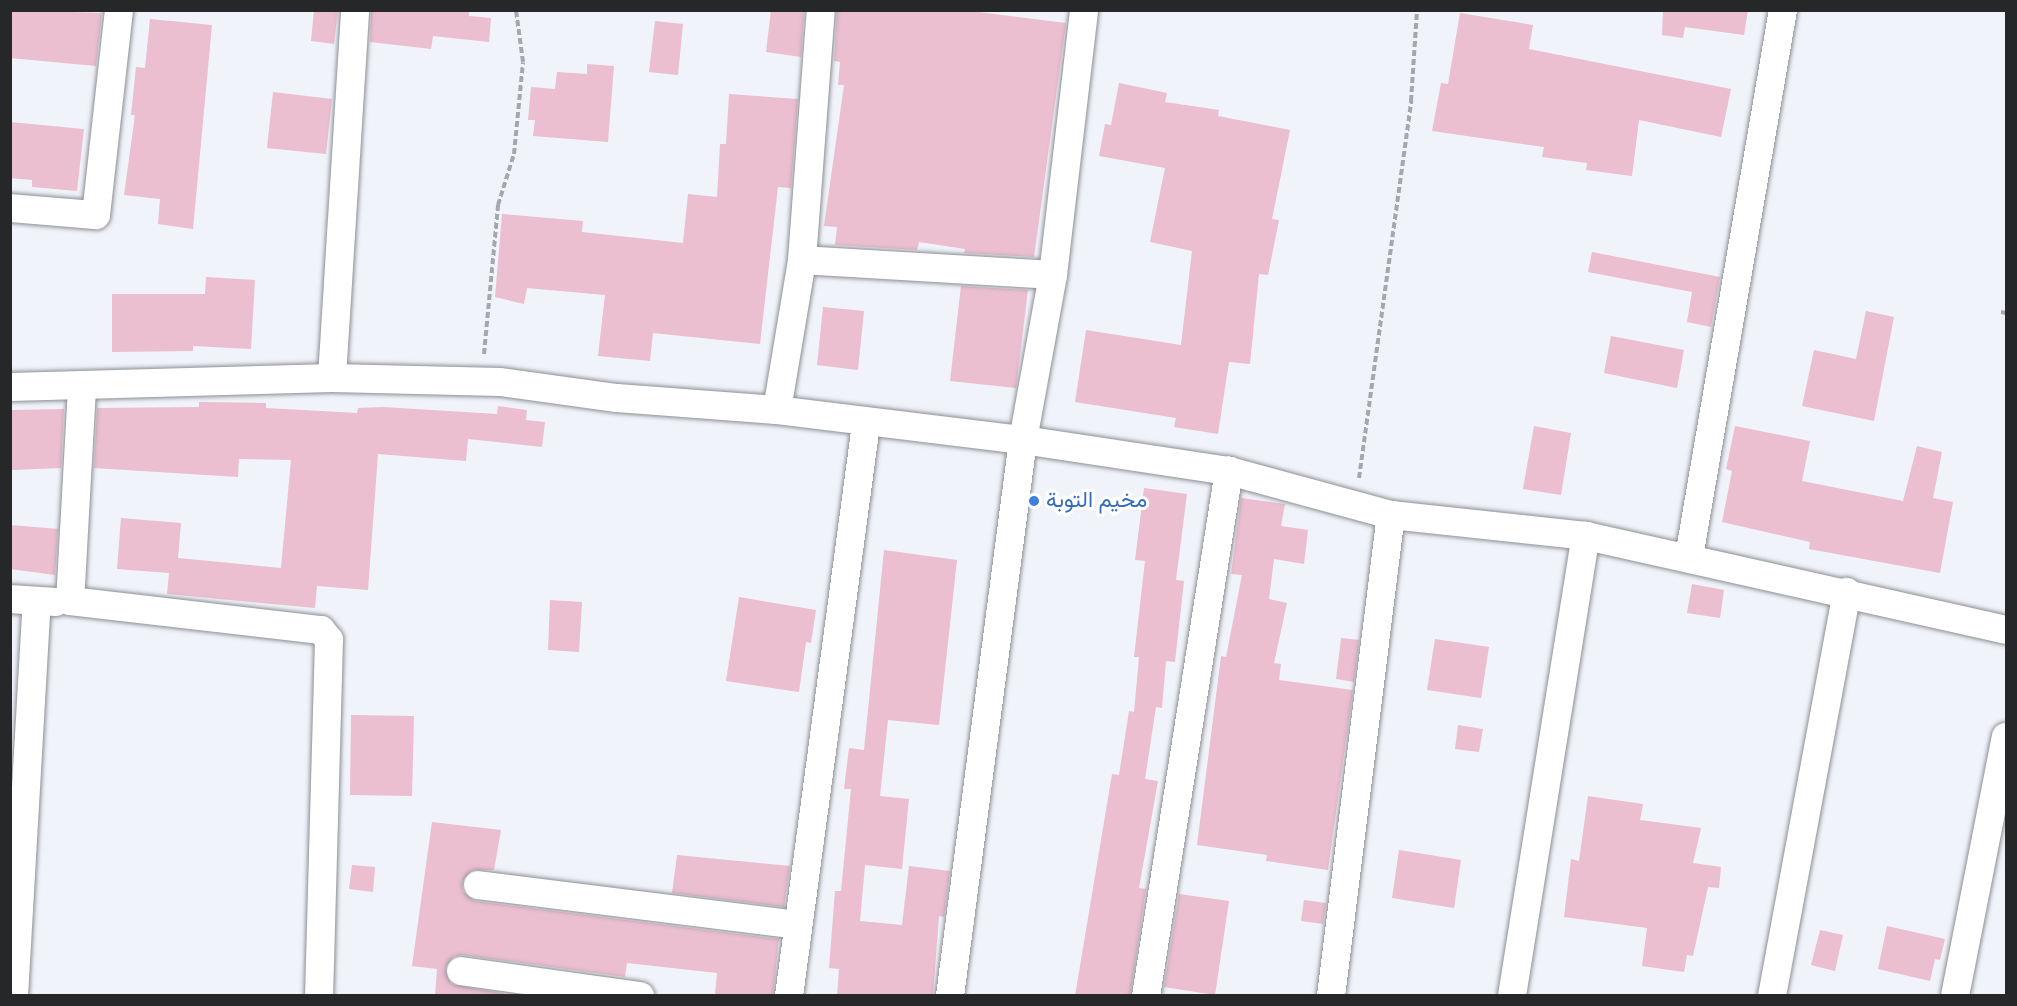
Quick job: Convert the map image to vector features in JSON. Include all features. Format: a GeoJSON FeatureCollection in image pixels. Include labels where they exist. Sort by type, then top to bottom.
{"type":"FeatureCollection","features":[{"type":"Feature","properties":{"kind":"street"},"geometry":{"type":"LineString","coordinates":[[10,208],[96,215],[119,10]]}},
{"type":"Feature","properties":{"kind":"street"},"geometry":{"type":"LineString","coordinates":[[332,378],[355,10]]}},
{"type":"Feature","properties":{"kind":"street"},"geometry":{"type":"LineString","coordinates":[[777,410],[802,260],[821,10]]}},
{"type":"Feature","properties":{"kind":"street"},"geometry":{"type":"LineString","coordinates":[[950,996],[1023,440],[1053,275],[1084,10]]}},
{"type":"Feature","properties":{"kind":"street"},"geometry":{"type":"LineString","coordinates":[[1689,557],[1783,10]]}},
{"type":"Feature","properties":{"kind":"street"},"geometry":{"type":"LineString","coordinates":[[802,260],[1053,275]]}},
{"type":"Feature","properties":{"kind":"street"},"geometry":{"type":"LineString","coordinates":[[10,387],[82,388],[332,378],[481,382],[617,398],[777,410],[866,424],[1023,440],[1229,471],[1391,515],[1586,537],[1689,557],[2007,630]]}},
{"type":"Feature","properties":{"kind":"street"},"geometry":{"type":"LineString","coordinates":[[70,601],[82,388]]}},
{"type":"Feature","properties":{"kind":"street"},"geometry":{"type":"LineString","coordinates":[[789,996],[866,424]]}},
{"type":"Feature","properties":{"kind":"street"},"geometry":{"type":"LineString","coordinates":[[1146,996],[1229,471]]}},
{"type":"Feature","properties":{"kind":"street"},"geometry":{"type":"LineString","coordinates":[[1331,996],[1391,515]]}},
{"type":"Feature","properties":{"kind":"street"},"geometry":{"type":"LineString","coordinates":[[1512,996],[1586,537]]}},
{"type":"Feature","properties":{"kind":"street"},"geometry":{"type":"LineString","coordinates":[[1772,996],[1847,592]]}},
{"type":"Feature","properties":{"kind":"street"},"geometry":{"type":"LineString","coordinates":[[14,996],[24,601],[70,601],[321,630],[329,640],[319,996]]}},
{"type":"Feature","properties":{"kind":"street"},"geometry":{"type":"LineString","coordinates":[[1955,996],[2007,737]]}},
{"type":"Feature","properties":{"kind":"street"},"geometry":{"type":"LineString","coordinates":[[478,885],[798,925]]}},
{"type":"Feature","properties":{"kind":"street"},"geometry":{"type":"LineString","coordinates":[[461,971],[640,996]]}},
{"type":"Feature","properties":{"kind":"path"},"geometry":{"type":"LineString","coordinates":[[481,382],[498,205],[514,154],[523,62],[516,10]]}},
{"type":"Feature","properties":{"kind":"path"},"geometry":{"type":"LineString","coordinates":[[1355,505],[1411,101],[1417,10]]}},
{"type":"Feature","properties":{"kind":"path"},"geometry":{"type":"LineString","coordinates":[[2001,312],[2007,314]]}},
{"type":"Feature","properties":{"kind":"building"},"geometry":{"type":"Polygon","coordinates":[[[10,10],[102,13],[96,66],[10,58],[10,10]]]}},
{"type":"Feature","properties":{"kind":"building"},"geometry":{"type":"Polygon","coordinates":[[[314,10],[338,10],[334,44],[311,41],[314,10]]]}},
{"type":"Feature","properties":{"kind":"building"},"geometry":{"type":"Polygon","coordinates":[[[371,10],[469,10],[469,16],[491,18],[489,42],[433,36],[431,49],[370,42],[371,10]]]}},
{"type":"Feature","properties":{"kind":"building"},"geometry":{"type":"Polygon","coordinates":[[[771,10],[804,10],[801,57],[766,52],[771,10]]]}},
{"type":"Feature","properties":{"kind":"building"},"geometry":{"type":"Polygon","coordinates":[[[837,10],[979,12],[1066,23],[1034,257],[964,253],[965,249],[919,242],[917,250],[835,245],[837,227],[824,226],[844,85],[838,85],[840,62],[834,61],[837,10]]]}},
{"type":"Feature","properties":{"kind":"building"},"geometry":{"type":"Polygon","coordinates":[[[1663,10],[1748,10],[1744,35],[1685,27],[1683,38],[1662,35],[1663,10]]]}},
{"type":"Feature","properties":{"kind":"building"},"geometry":{"type":"Polygon","coordinates":[[[1460,13],[1533,25],[1529,49],[1731,89],[1721,137],[1639,120],[1632,176],[1586,170],[1587,163],[1542,157],[1544,147],[1432,131],[1441,83],[1448,84],[1460,13]]]}},
{"type":"Feature","properties":{"kind":"building"},"geometry":{"type":"Polygon","coordinates":[[[150,19],[212,25],[193,229],[158,224],[160,199],[124,195],[135,115],[131,115],[136,67],[145,68],[150,19]]]}},
{"type":"Feature","properties":{"kind":"building"},"geometry":{"type":"Polygon","coordinates":[[[655,21],[683,24],[678,75],[649,72],[655,21]]]}},
{"type":"Feature","properties":{"kind":"building"},"geometry":{"type":"Polygon","coordinates":[[[587,64],[614,66],[608,142],[533,136],[535,120],[528,120],[531,87],[555,89],[557,72],[587,74],[587,64]]]}},
{"type":"Feature","properties":{"kind":"building"},"geometry":{"type":"Polygon","coordinates":[[[1119,83],[1167,93],[1165,102],[1219,110],[1218,116],[1290,130],[1272,219],[1279,220],[1268,275],[1259,274],[1250,364],[1229,362],[1218,434],[1174,427],[1176,418],[1075,402],[1086,330],[1181,345],[1192,251],[1150,242],[1165,168],[1099,156],[1105,124],[1111,125],[1119,83]]]}},
{"type":"Feature","properties":{"kind":"building"},"geometry":{"type":"Polygon","coordinates":[[[273,92],[332,99],[326,154],[267,148],[273,92]]]}},
{"type":"Feature","properties":{"kind":"building"},"geometry":{"type":"Polygon","coordinates":[[[729,94],[798,99],[791,188],[778,187],[760,344],[653,333],[650,361],[598,356],[605,295],[527,288],[524,304],[495,297],[502,214],[583,221],[582,232],[683,243],[688,194],[717,197],[720,144],[726,144],[729,94]]]}},
{"type":"Feature","properties":{"kind":"building"},"geometry":{"type":"Polygon","coordinates":[[[10,122],[84,129],[77,191],[32,187],[32,180],[10,178],[10,122]]]}},
{"type":"Feature","properties":{"kind":"building"},"geometry":{"type":"Polygon","coordinates":[[[1592,252],[1720,277],[1711,327],[1687,322],[1692,292],[1588,272],[1592,252]]]}},
{"type":"Feature","properties":{"kind":"building"},"geometry":{"type":"Polygon","coordinates":[[[206,277],[255,280],[251,349],[193,346],[193,351],[112,352],[112,294],[205,294],[206,277]]]}},
{"type":"Feature","properties":{"kind":"building"},"geometry":{"type":"Polygon","coordinates":[[[961,286],[1028,290],[1016,388],[950,381],[961,286]]]}},
{"type":"Feature","properties":{"kind":"building"},"geometry":{"type":"Polygon","coordinates":[[[823,307],[864,311],[858,370],[817,365],[823,307]]]}},
{"type":"Feature","properties":{"kind":"building"},"geometry":{"type":"Polygon","coordinates":[[[1866,311],[1894,317],[1874,421],[1802,406],[1814,350],[1856,359],[1866,311]]]}},
{"type":"Feature","properties":{"kind":"building"},"geometry":{"type":"Polygon","coordinates":[[[1611,336],[1684,350],[1677,388],[1604,373],[1611,336]]]}},
{"type":"Feature","properties":{"kind":"building"},"geometry":{"type":"Polygon","coordinates":[[[199,402],[266,403],[266,408],[357,413],[358,408],[383,407],[497,414],[498,406],[527,410],[526,420],[545,422],[542,447],[468,439],[466,461],[378,454],[368,590],[317,586],[315,608],[167,594],[169,573],[117,569],[121,518],[181,523],[178,558],[281,568],[291,460],[239,459],[238,477],[94,468],[97,408],[199,407],[199,402]]]}},
{"type":"Feature","properties":{"kind":"building"},"geometry":{"type":"Polygon","coordinates":[[[64,409],[61,468],[12,470],[11,410],[64,409]]]}},
{"type":"Feature","properties":{"kind":"building"},"geometry":{"type":"Polygon","coordinates":[[[1534,426],[1571,433],[1561,495],[1523,489],[1534,426]]]}},
{"type":"Feature","properties":{"kind":"building"},"geometry":{"type":"Polygon","coordinates":[[[1735,426],[1810,441],[1802,481],[1903,501],[1917,446],[1942,452],[1933,498],[1953,502],[1940,573],[1809,549],[1810,542],[1722,522],[1732,471],[1726,469],[1735,426]]]}},
{"type":"Feature","properties":{"kind":"building"},"geometry":{"type":"Polygon","coordinates":[[[1144,488],[1187,494],[1176,580],[1184,581],[1175,662],[1166,661],[1162,708],[1156,707],[1145,779],[1158,781],[1139,888],[1146,889],[1130,996],[1075,996],[1112,774],[1119,775],[1129,711],[1134,712],[1139,657],[1134,657],[1145,561],[1135,560],[1144,488]]]}},
{"type":"Feature","properties":{"kind":"building"},"geometry":{"type":"Polygon","coordinates":[[[1241,498],[1285,504],[1281,526],[1308,530],[1304,564],[1274,559],[1269,599],[1287,603],[1274,663],[1281,664],[1279,680],[1353,690],[1328,870],[1266,861],[1267,855],[1197,845],[1221,656],[1226,657],[1242,575],[1231,574],[1241,498]]]}},
{"type":"Feature","properties":{"kind":"building"},"geometry":{"type":"Polygon","coordinates":[[[10,525],[58,529],[55,575],[10,569],[10,525]]]}},
{"type":"Feature","properties":{"kind":"building"},"geometry":{"type":"Polygon","coordinates":[[[884,550],[957,560],[939,725],[888,720],[880,796],[909,799],[902,869],[865,865],[860,921],[902,925],[909,866],[950,871],[944,917],[939,916],[933,996],[837,996],[839,969],[829,968],[835,891],[841,891],[851,789],[844,789],[849,748],[864,750],[884,550]]]}},
{"type":"Feature","properties":{"kind":"building"},"geometry":{"type":"Polygon","coordinates":[[[1692,584],[1724,590],[1720,618],[1687,613],[1692,584]]]}},
{"type":"Feature","properties":{"kind":"building"},"geometry":{"type":"Polygon","coordinates":[[[739,597],[816,610],[811,643],[806,642],[799,692],[726,681],[739,597]]]}},
{"type":"Feature","properties":{"kind":"building"},"geometry":{"type":"Polygon","coordinates":[[[550,600],[582,602],[579,652],[548,650],[550,600]]]}},
{"type":"Feature","properties":{"kind":"building"},"geometry":{"type":"Polygon","coordinates":[[[1341,638],[1359,640],[1354,682],[1336,679],[1341,638]]]}},
{"type":"Feature","properties":{"kind":"building"},"geometry":{"type":"Polygon","coordinates":[[[1435,639],[1489,647],[1481,698],[1427,690],[1435,639]]]}},
{"type":"Feature","properties":{"kind":"building"},"geometry":{"type":"Polygon","coordinates":[[[351,715],[414,716],[412,796],[350,795],[351,715]]]}},
{"type":"Feature","properties":{"kind":"building"},"geometry":{"type":"Polygon","coordinates":[[[1458,725],[1483,729],[1479,752],[1455,749],[1458,725]]]}},
{"type":"Feature","properties":{"kind":"building"},"geometry":{"type":"Polygon","coordinates":[[[1588,796],[1643,804],[1640,820],[1701,828],[1693,863],[1721,867],[1719,888],[1708,887],[1693,956],[1687,955],[1684,972],[1642,966],[1647,928],[1564,917],[1571,859],[1579,861],[1588,796]]]}},
{"type":"Feature","properties":{"kind":"building"},"geometry":{"type":"Polygon","coordinates":[[[432,822],[501,830],[494,870],[472,870],[462,882],[463,892],[475,901],[779,939],[773,996],[715,994],[717,973],[627,963],[625,977],[463,955],[454,956],[445,968],[451,984],[517,996],[435,996],[437,969],[412,966],[432,822]]]}},
{"type":"Feature","properties":{"kind":"building"},"geometry":{"type":"Polygon","coordinates":[[[1399,850],[1461,860],[1454,908],[1392,898],[1399,850]]]}},
{"type":"Feature","properties":{"kind":"building"},"geometry":{"type":"Polygon","coordinates":[[[677,855],[790,866],[784,907],[672,893],[677,855]]]}},
{"type":"Feature","properties":{"kind":"building"},"geometry":{"type":"Polygon","coordinates":[[[352,865],[375,867],[373,892],[349,889],[352,865]]]}},
{"type":"Feature","properties":{"kind":"building"},"geometry":{"type":"Polygon","coordinates":[[[1179,894],[1229,901],[1215,995],[1164,987],[1179,894]]]}},
{"type":"Feature","properties":{"kind":"building"},"geometry":{"type":"Polygon","coordinates":[[[1304,900],[1326,903],[1323,924],[1301,921],[1304,900]]]}},
{"type":"Feature","properties":{"kind":"building"},"geometry":{"type":"Polygon","coordinates":[[[1887,926],[1945,939],[1940,960],[1935,959],[1930,981],[1878,969],[1887,926]]]}},
{"type":"Feature","properties":{"kind":"building"},"geometry":{"type":"Polygon","coordinates":[[[1820,930],[1843,935],[1835,971],[1811,965],[1820,930]]]}},
{"type":"Feature","properties":{"kind":"place","name":"مخيم التوبة"},"geometry":{"type":"Point","coordinates":[1034,501]}}]}
